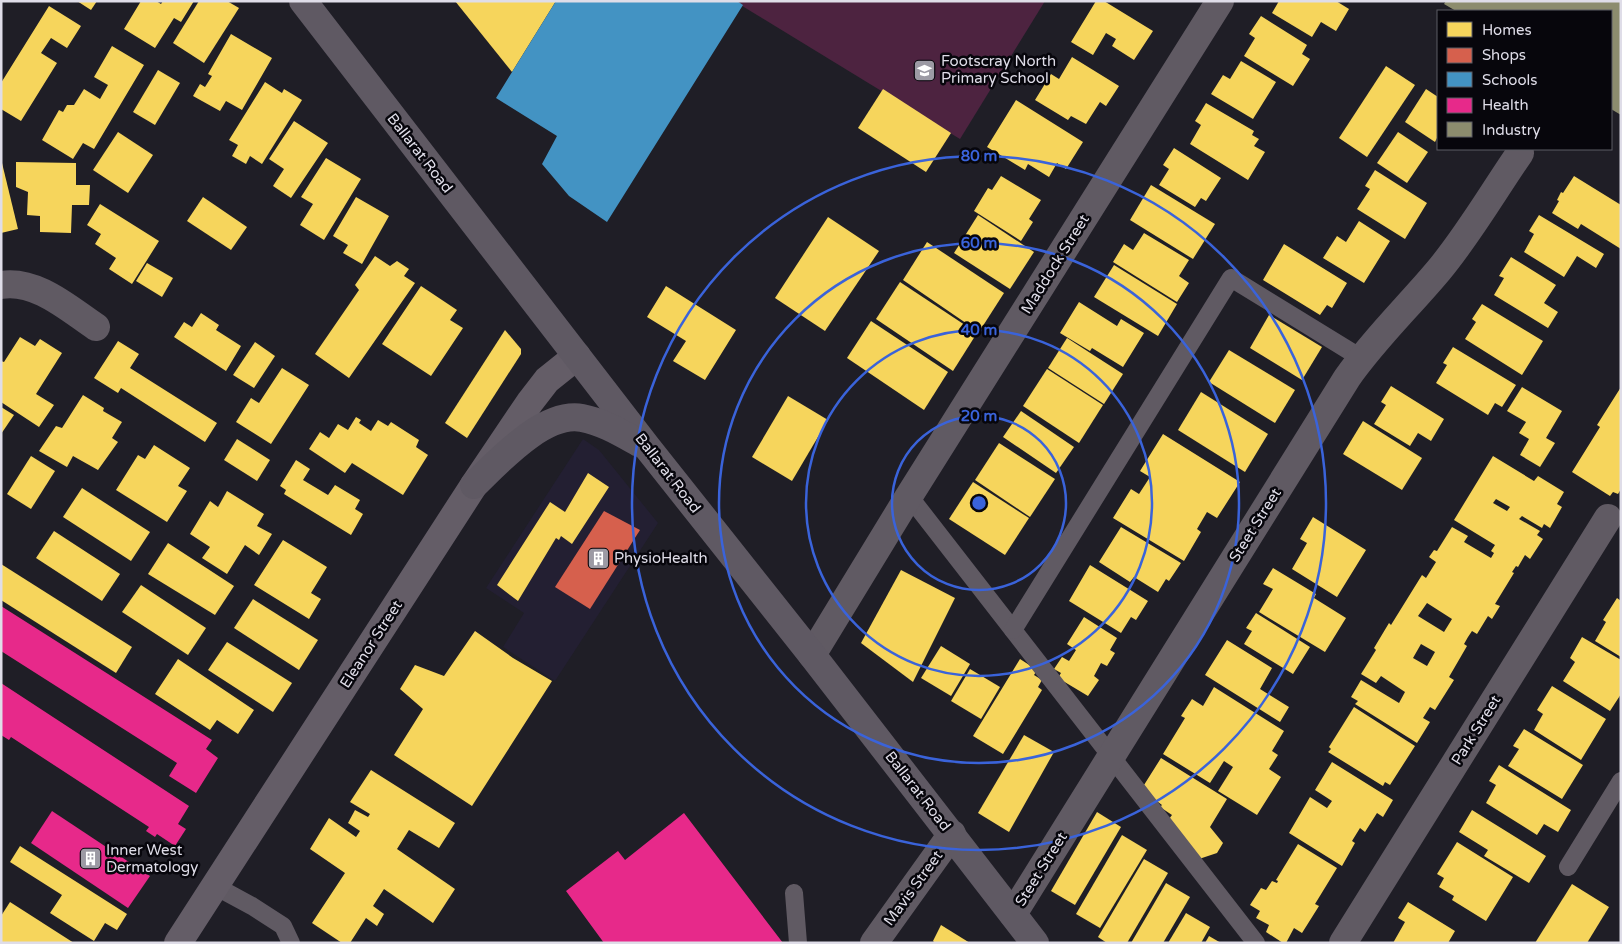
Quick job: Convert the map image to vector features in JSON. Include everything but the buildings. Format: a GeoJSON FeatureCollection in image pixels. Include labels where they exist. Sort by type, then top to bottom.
{"type":"FeatureCollection","features":[{"type":"Feature","properties":{"kind":"highway","name":"Ballarat Road"},"geometry":{"type":"LineString","coordinates":[[303,1],[647,447],[812,655],[1035,943]]}},
{"type":"Feature","properties":{"kind":"highway"},"geometry":{"type":"LineString","coordinates":[[474,485],[509,452],[537,430],[557,420],[580,418],[606,425],[647,447]]}},
{"type":"Feature","properties":{"kind":"street","name":"Maddock Street"},"geometry":{"type":"LineString","coordinates":[[812,655],[909,496],[1220,1]]}},
{"type":"Feature","properties":{"kind":"street","name":"Steet Street"},"geometry":{"type":"LineString","coordinates":[[1013,914],[1361,358],[1401,315],[1454,250],[1520,152]]}},
{"type":"Feature","properties":{"kind":"street"},"geometry":{"type":"LineString","coordinates":[[1,284],[33,288],[48,295],[96,327]]}},
{"type":"Feature","properties":{"kind":"street","name":"Eleanor Street"},"geometry":{"type":"LineString","coordinates":[[178,943],[474,485],[540,388],[577,356]]}},
{"type":"Feature","properties":{"kind":"street","name":"Park Street"},"geometry":{"type":"LineString","coordinates":[[1343,943],[1617,518]]}},
{"type":"Feature","properties":{"kind":"street","name":"Mavis Street"},"geometry":{"type":"LineString","coordinates":[[874,943],[952,834]]}},
{"type":"Feature","properties":{"kind":"lane"},"geometry":{"type":"LineString","coordinates":[[1013,630],[1231,278],[1361,358]]}},
{"type":"Feature","properties":{"kind":"lane"},"geometry":{"type":"LineString","coordinates":[[909,496],[1256,943]]}},
{"type":"Feature","properties":{"kind":"lane"},"geometry":{"type":"LineString","coordinates":[[1568,867],[1621,781]]}},
{"type":"Feature","properties":{"kind":"lane"},"geometry":{"type":"LineString","coordinates":[[215,886],[252,906],[283,926],[291,943]]}},
{"type":"Feature","properties":{"kind":"lane"},"geometry":{"type":"LineString","coordinates":[[794,893],[798,943]]}},
{"type":"Feature","properties":{"kind":"shaded area","name":"Footscray North Primary School"},"geometry":{"type":"Polygon","coordinates":[[[734,1],[1045,1],[960,139],[734,1]]]}},
{"type":"Feature","properties":{"kind":"shaded area"},"geometry":{"type":"Polygon","coordinates":[[[583,439],[599,450],[658,523],[555,681],[503,647],[524,613],[486,588],[583,439]]]}},
{"type":"Feature","properties":{"kind":"place","name":"Footscray North Primary School"},"geometry":{"type":"Point","coordinates":[925,70]}},
{"type":"Feature","properties":{"kind":"place","name":"PhysioHealth"},"geometry":{"type":"Point","coordinates":[598,558]}},
{"type":"Feature","properties":{"kind":"place","name":"Inner West Dermatology"},"geometry":{"type":"Point","coordinates":[90,859]}}]}
